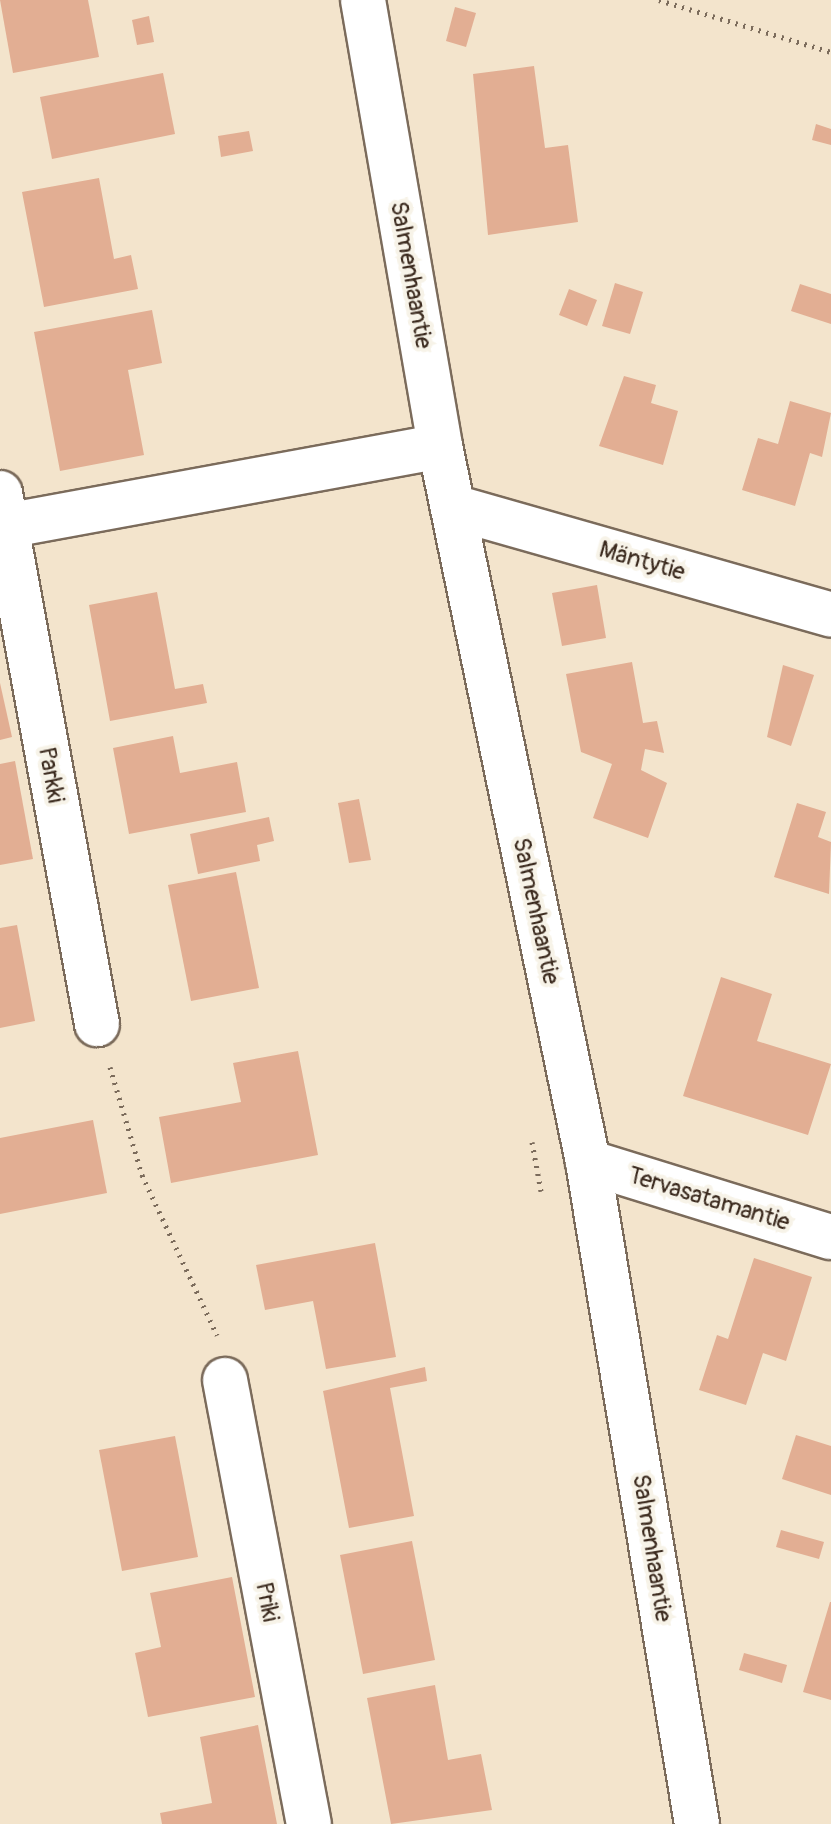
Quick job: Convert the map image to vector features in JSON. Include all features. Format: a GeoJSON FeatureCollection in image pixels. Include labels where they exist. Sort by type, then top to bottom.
{"type":"FeatureCollection","features":[{"type":"Feature","properties":{"kind":"street","name":"Salmenhaantie"},"geometry":{"type":"LineString","coordinates":[[363,0],[440,446],[588,1162],[697,1824]]}},
{"type":"Feature","properties":{"kind":"street","name":"Parkki"},"geometry":{"type":"LineString","coordinates":[[97,1024],[2,515],[440,446]]}},
{"type":"Feature","properties":{"kind":"street","name":"Mäntytie"},"geometry":{"type":"LineString","coordinates":[[453,507],[831,615]]}},
{"type":"Feature","properties":{"kind":"street","name":"Tervasatamantie"},"geometry":{"type":"LineString","coordinates":[[588,1162],[831,1237]]}},
{"type":"Feature","properties":{"kind":"street","name":"Priki"},"geometry":{"type":"LineString","coordinates":[[225,1380],[309,1824]]}},
{"type":"Feature","properties":{"kind":"path"},"geometry":{"type":"LineString","coordinates":[[659,0],[831,52]]}},
{"type":"Feature","properties":{"kind":"path"},"geometry":{"type":"LineString","coordinates":[[97,1024],[142,1175],[216,1326],[225,1380]]}},
{"type":"Feature","properties":{"kind":"building"},"geometry":{"type":"Polygon","coordinates":[[[0,0],[88,0],[99,57],[13,73],[0,0]]]}},
{"type":"Feature","properties":{"kind":"building"},"geometry":{"type":"Polygon","coordinates":[[[455,7],[476,13],[466,47],[446,41],[455,7]]]}},
{"type":"Feature","properties":{"kind":"building"},"geometry":{"type":"Polygon","coordinates":[[[149,16],[154,42],[137,45],[132,20],[149,16]]]}},
{"type":"Feature","properties":{"kind":"building"},"geometry":{"type":"Polygon","coordinates":[[[534,66],[545,148],[568,145],[578,222],[488,235],[473,74],[534,66]]]}},
{"type":"Feature","properties":{"kind":"building"},"geometry":{"type":"Polygon","coordinates":[[[163,73],[175,134],[52,159],[40,97],[163,73]]]}},
{"type":"Feature","properties":{"kind":"building"},"geometry":{"type":"Polygon","coordinates":[[[816,124],[831,129],[831,145],[812,140],[816,124]]]}},
{"type":"Feature","properties":{"kind":"building"},"geometry":{"type":"Polygon","coordinates":[[[249,131],[253,151],[221,157],[218,136],[249,131]]]}},
{"type":"Feature","properties":{"kind":"building"},"geometry":{"type":"Polygon","coordinates":[[[99,178],[114,259],[131,255],[138,289],[44,307],[22,192],[99,178]]]}},
{"type":"Feature","properties":{"kind":"building"},"geometry":{"type":"Polygon","coordinates":[[[615,283],[643,292],[630,334],[602,326],[615,283]]]}},
{"type":"Feature","properties":{"kind":"building"},"geometry":{"type":"Polygon","coordinates":[[[800,284],[831,294],[831,324],[791,311],[800,284]]]}},
{"type":"Feature","properties":{"kind":"building"},"geometry":{"type":"Polygon","coordinates":[[[569,289],[597,300],[587,326],[559,315],[569,289]]]}},
{"type":"Feature","properties":{"kind":"building"},"geometry":{"type":"Polygon","coordinates":[[[152,310],[162,363],[128,370],[144,455],[60,471],[34,332],[152,310]]]}},
{"type":"Feature","properties":{"kind":"building"},"geometry":{"type":"Polygon","coordinates":[[[624,376],[656,385],[651,403],[678,411],[663,465],[599,446],[624,376]]]}},
{"type":"Feature","properties":{"kind":"building"},"geometry":{"type":"Polygon","coordinates":[[[790,401],[831,413],[822,457],[810,453],[795,506],[742,490],[758,438],[778,444],[790,401]]]}},
{"type":"Feature","properties":{"kind":"building"},"geometry":{"type":"Polygon","coordinates":[[[597,585],[606,638],[562,646],[552,593],[597,585]]]}},
{"type":"Feature","properties":{"kind":"building"},"geometry":{"type":"Polygon","coordinates":[[[157,592],[175,689],[203,684],[207,703],[110,721],[89,605],[157,592]]]}},
{"type":"Feature","properties":{"kind":"building"},"geometry":{"type":"Polygon","coordinates":[[[632,662],[643,723],[657,721],[664,753],[645,749],[641,770],[667,783],[648,838],[593,818],[612,764],[581,752],[566,674],[632,662]]]}},
{"type":"Feature","properties":{"kind":"building"},"geometry":{"type":"Polygon","coordinates":[[[783,665],[814,675],[791,746],[767,737],[783,665]]]}},
{"type":"Feature","properties":{"kind":"building"},"geometry":{"type":"Polygon","coordinates":[[[0,683],[12,737],[0,740],[0,683]]]}},
{"type":"Feature","properties":{"kind":"building"},"geometry":{"type":"Polygon","coordinates":[[[173,736],[180,773],[237,762],[246,812],[129,834],[113,748],[173,736]]]}},
{"type":"Feature","properties":{"kind":"building"},"geometry":{"type":"Polygon","coordinates":[[[15,761],[33,859],[0,865],[0,764],[15,761]]]}},
{"type":"Feature","properties":{"kind":"building"},"geometry":{"type":"Polygon","coordinates":[[[359,799],[371,860],[349,863],[338,803],[359,799]]]}},
{"type":"Feature","properties":{"kind":"building"},"geometry":{"type":"Polygon","coordinates":[[[797,803],[826,812],[818,837],[831,842],[829,894],[774,877],[797,803]]]}},
{"type":"Feature","properties":{"kind":"building"},"geometry":{"type":"Polygon","coordinates":[[[269,817],[274,841],[257,845],[260,861],[198,874],[190,834],[269,817]]]}},
{"type":"Feature","properties":{"kind":"building"},"geometry":{"type":"Polygon","coordinates":[[[236,872],[259,988],[191,1001],[168,885],[236,872]]]}},
{"type":"Feature","properties":{"kind":"building"},"geometry":{"type":"Polygon","coordinates":[[[17,925],[35,1021],[0,1028],[0,928],[17,925]]]}},
{"type":"Feature","properties":{"kind":"building"},"geometry":{"type":"Polygon","coordinates":[[[721,977],[772,994],[757,1041],[831,1064],[808,1135],[683,1096],[721,977]]]}},
{"type":"Feature","properties":{"kind":"building"},"geometry":{"type":"Polygon","coordinates":[[[298,1051],[318,1155],[171,1183],[159,1117],[241,1102],[233,1063],[298,1051]]]}},
{"type":"Feature","properties":{"kind":"building"},"geometry":{"type":"Polygon","coordinates":[[[93,1120],[107,1193],[0,1214],[0,1138],[93,1120]]]}},
{"type":"Feature","properties":{"kind":"building"},"geometry":{"type":"Polygon","coordinates":[[[375,1243],[396,1357],[326,1369],[313,1301],[265,1310],[256,1265],[375,1243]]]}},
{"type":"Feature","properties":{"kind":"building"},"geometry":{"type":"Polygon","coordinates":[[[754,1258],[812,1277],[786,1361],[763,1353],[746,1405],[699,1390],[717,1335],[728,1339],[754,1258]]]}},
{"type":"Feature","properties":{"kind":"building"},"geometry":{"type":"Polygon","coordinates":[[[425,1367],[427,1381],[390,1388],[414,1516],[349,1528],[323,1391],[425,1367]]]}},
{"type":"Feature","properties":{"kind":"building"},"geometry":{"type":"Polygon","coordinates":[[[796,1435],[831,1446],[831,1495],[782,1479],[796,1435]]]}},
{"type":"Feature","properties":{"kind":"building"},"geometry":{"type":"Polygon","coordinates":[[[175,1436],[198,1557],[122,1571],[99,1450],[175,1436]]]}},
{"type":"Feature","properties":{"kind":"building"},"geometry":{"type":"Polygon","coordinates":[[[781,1530],[824,1542],[819,1559],[776,1547],[781,1530]]]}},
{"type":"Feature","properties":{"kind":"building"},"geometry":{"type":"Polygon","coordinates":[[[412,1541],[435,1660],[363,1674],[340,1555],[412,1541]]]}},
{"type":"Feature","properties":{"kind":"building"},"geometry":{"type":"Polygon","coordinates":[[[232,1577],[255,1697],[148,1717],[135,1653],[161,1647],[150,1593],[232,1577]]]}},
{"type":"Feature","properties":{"kind":"building"},"geometry":{"type":"Polygon","coordinates":[[[831,1602],[831,1700],[803,1692],[831,1602]]]}},
{"type":"Feature","properties":{"kind":"building"},"geometry":{"type":"Polygon","coordinates":[[[744,1653],[787,1665],[782,1683],[739,1670],[744,1653]]]}},
{"type":"Feature","properties":{"kind":"building"},"geometry":{"type":"Polygon","coordinates":[[[435,1685],[448,1760],[481,1754],[492,1810],[391,1824],[367,1698],[435,1685]]]}},
{"type":"Feature","properties":{"kind":"building"},"geometry":{"type":"Polygon","coordinates":[[[258,1725],[277,1824],[162,1824],[160,1813],[212,1803],[200,1737],[258,1725]]]}}]}
